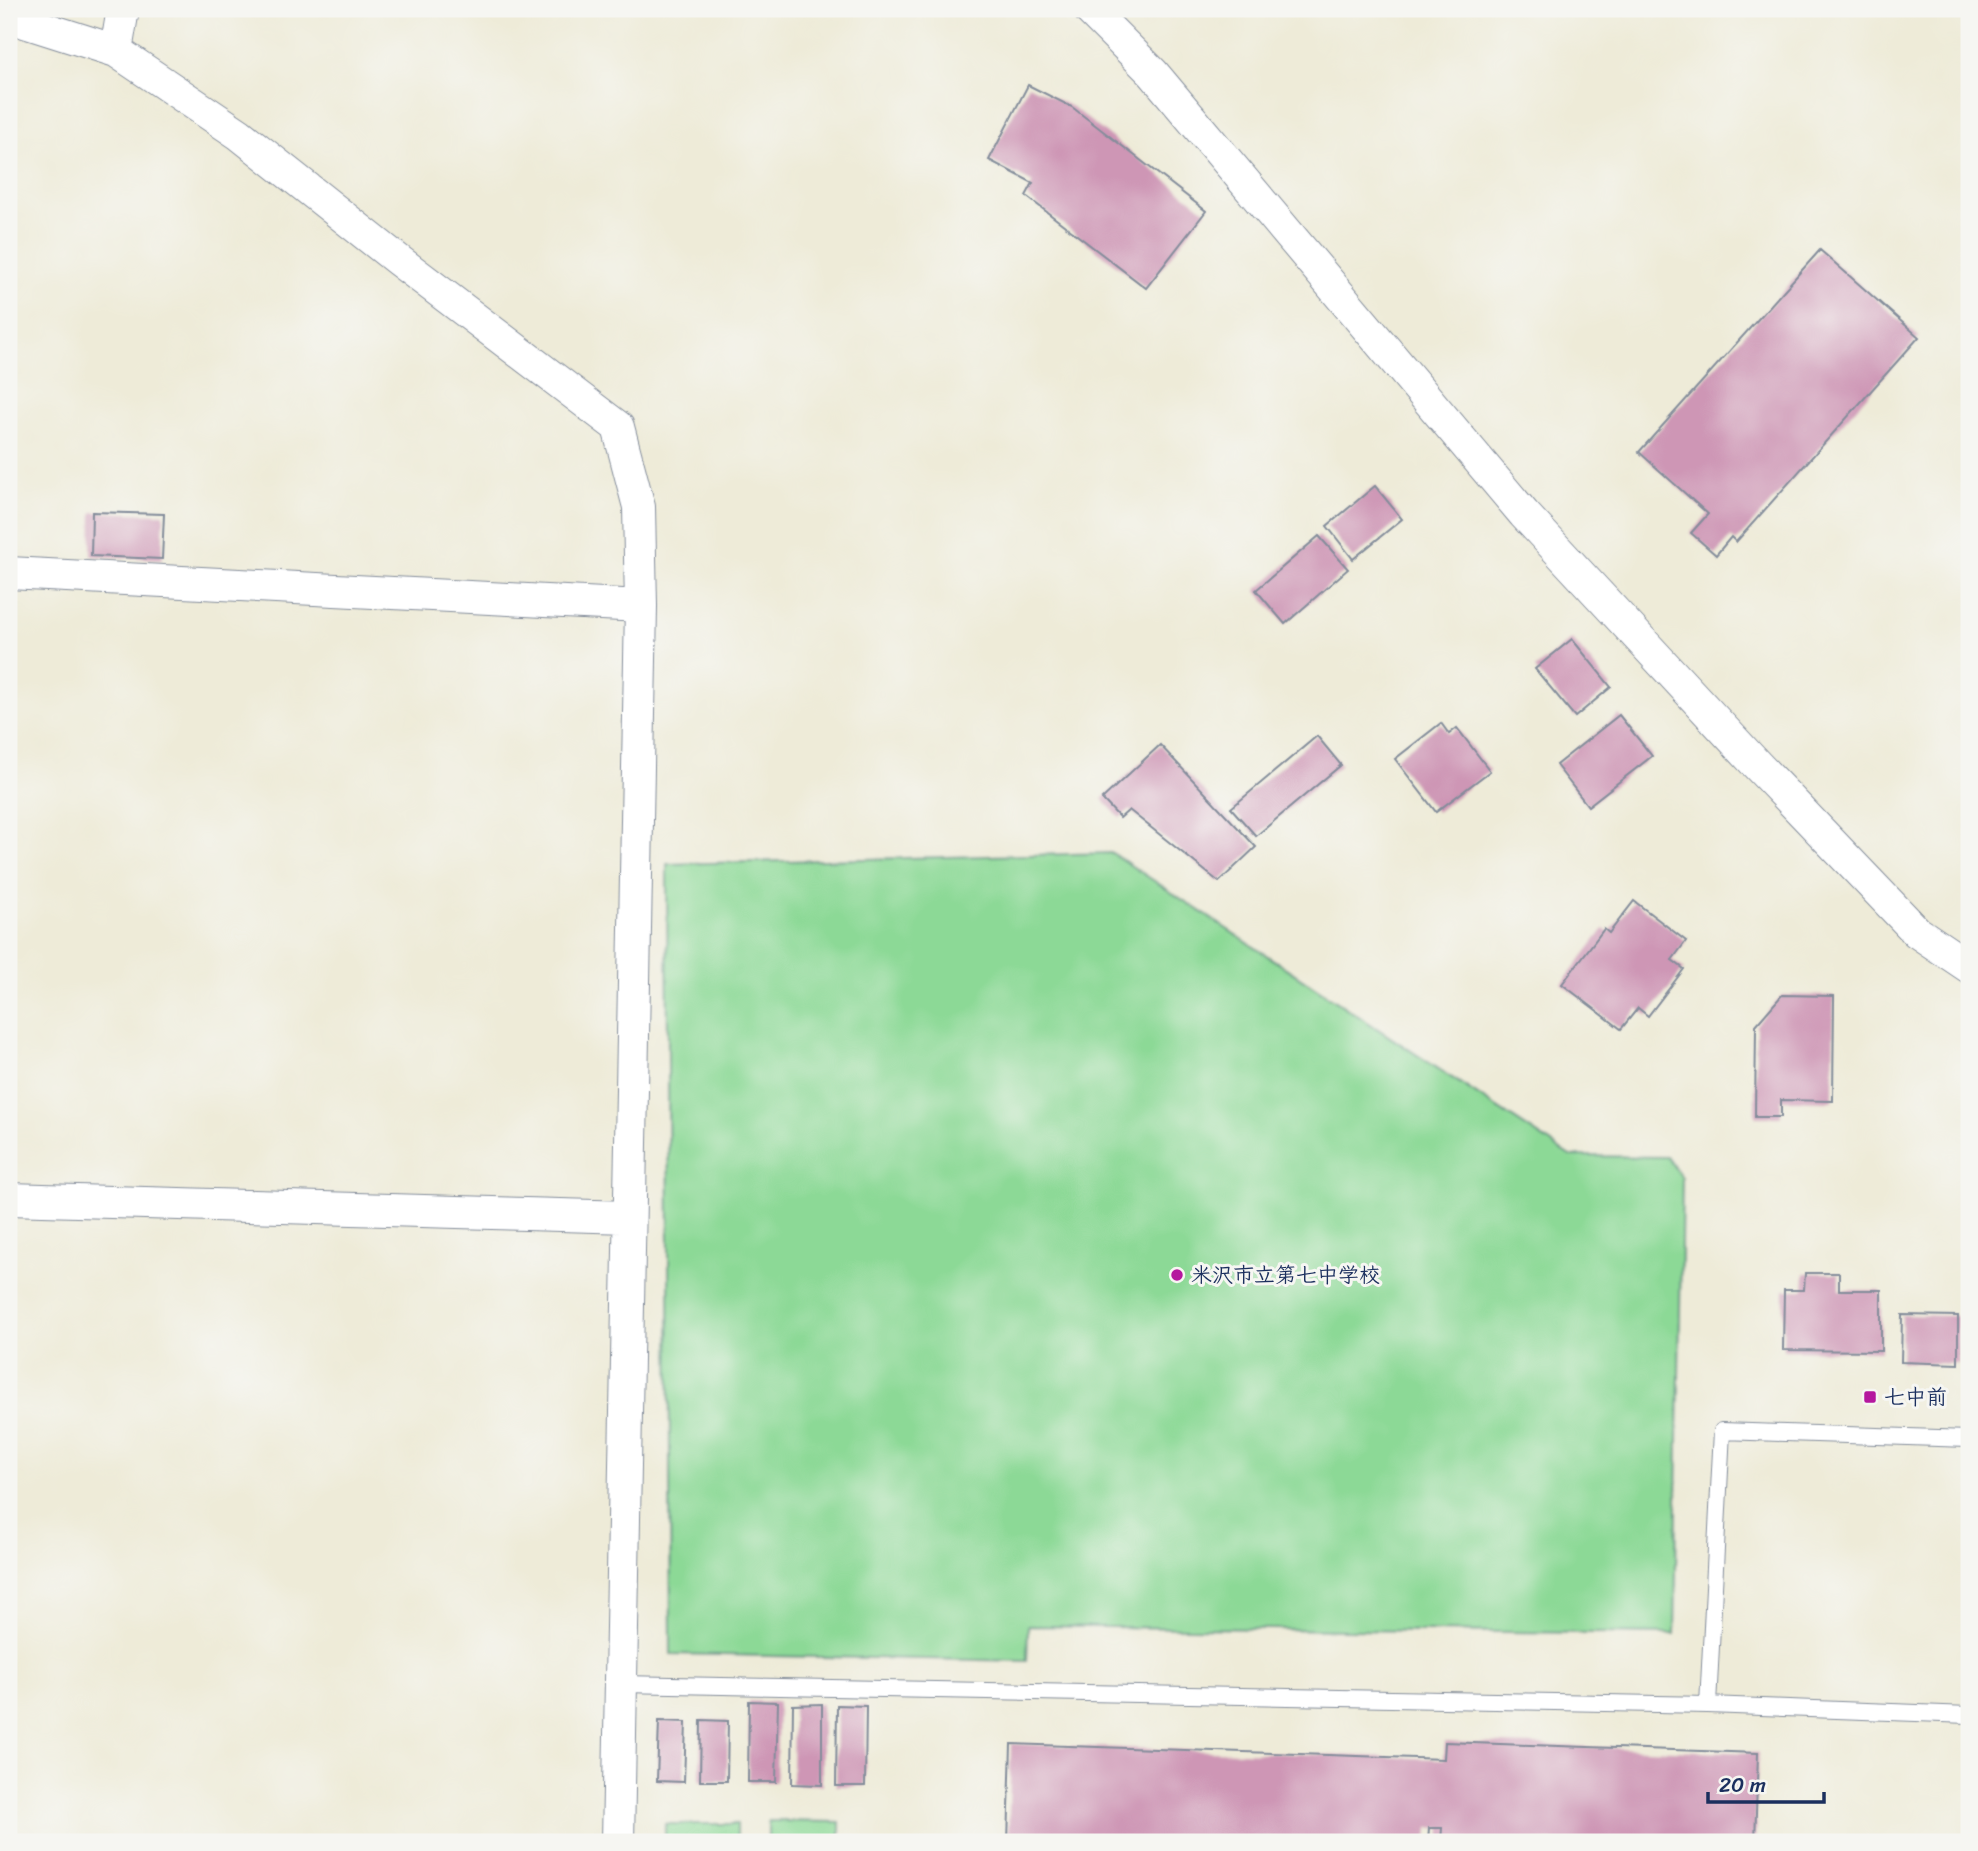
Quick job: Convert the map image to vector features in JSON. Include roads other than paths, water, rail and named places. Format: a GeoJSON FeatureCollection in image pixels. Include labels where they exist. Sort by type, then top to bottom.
{"type":"FeatureCollection","features":[{"type":"Feature","properties":{"kind":"street"},"geometry":{"type":"LineString","coordinates":[[116,51],[123,9]]}},
{"type":"Feature","properties":{"kind":"street"},"geometry":{"type":"LineString","coordinates":[[1088,9],[1153,73],[1524,514],[1916,932],[1969,967]]}},
{"type":"Feature","properties":{"kind":"street"},"geometry":{"type":"LineString","coordinates":[[9,18],[116,51],[239,134],[398,260],[618,427],[639,507],[641,606],[618,1842]]}},
{"type":"Feature","properties":{"kind":"street"},"geometry":{"type":"LineString","coordinates":[[9,573],[641,606]]}},
{"type":"Feature","properties":{"kind":"street"},"geometry":{"type":"LineString","coordinates":[[9,1199],[629,1217]]}},
{"type":"Feature","properties":{"kind":"lane"},"geometry":{"type":"LineString","coordinates":[[1709,1704],[1722,1431],[1969,1439]]}},
{"type":"Feature","properties":{"kind":"lane"},"geometry":{"type":"LineString","coordinates":[[621,1684],[1709,1704],[1969,1715]]}},
{"type":"Feature","properties":{"kind":"place","name":"米沢市立第七中学校"},"geometry":{"type":"Point","coordinates":[1177,1275]}},
{"type":"Feature","properties":{"kind":"place","name":"七中前"},"geometry":{"type":"Point","coordinates":[1870,1397]}}]}
